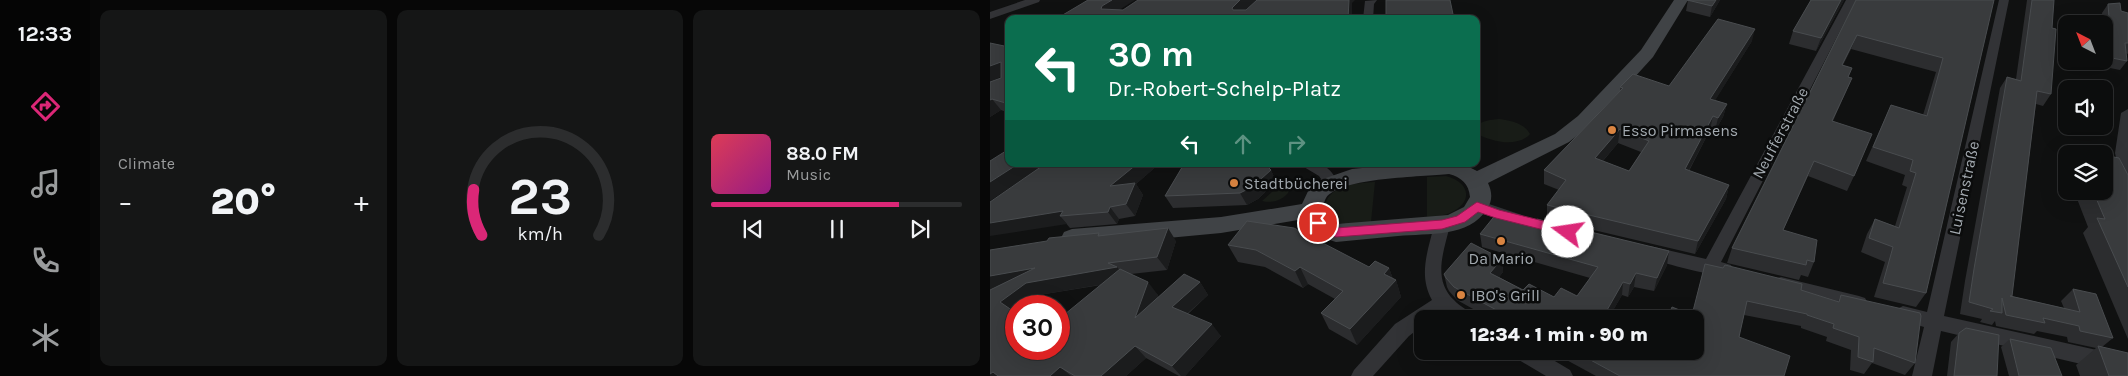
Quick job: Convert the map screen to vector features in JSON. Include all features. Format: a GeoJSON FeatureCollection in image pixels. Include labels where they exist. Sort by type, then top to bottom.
{"type":"FeatureCollection","features":[{"type":"Feature","properties":{"kind":"street"},"geometry":{"type":"LineString","coordinates":[[990,16],[1033,0]]}},
{"type":"Feature","properties":{"kind":"street"},"geometry":{"type":"LineString","coordinates":[[1368,15],[1368,3],[1372,0]]}},
{"type":"Feature","properties":{"kind":"street"},"geometry":{"type":"LineString","coordinates":[[1476,180],[1562,138],[1585,120],[1610,96],[1636,66],[1680,0]]}},
{"type":"Feature","properties":{"kind":"street","name":"Neufferstraße"},"geometry":{"type":"LineString","coordinates":[[1710,267],[1851,0]]}},
{"type":"Feature","properties":{"kind":"street","name":"Luisenstraße"},"geometry":{"type":"LineString","coordinates":[[1922,376],[2004,0]]}},
{"type":"Feature","properties":{"kind":"street"},"geometry":{"type":"LineString","coordinates":[[2128,113],[2122,153],[2128,178]]}},
{"type":"Feature","properties":{"kind":"street"},"geometry":{"type":"LineString","coordinates":[[1318,167],[1331,182]]}},
{"type":"Feature","properties":{"kind":"street"},"geometry":{"type":"LineString","coordinates":[[1449,167],[1469,173],[1476,180],[1481,188],[1481,196],[1477,206],[1461,219],[1442,225],[1336,233],[1328,231],[1318,223],[1312,210],[1312,202],[1317,194],[1331,182],[1350,176],[1449,167]]}},
{"type":"Feature","properties":{"kind":"street"},"geometry":{"type":"LineString","coordinates":[[1477,206],[1496,214],[1534,223]]}},
{"type":"Feature","properties":{"kind":"street"},"geometry":{"type":"LineString","coordinates":[[1048,242],[1221,225],[1312,210]]}},
{"type":"Feature","properties":{"kind":"street"},"geometry":{"type":"LineString","coordinates":[[1442,225],[1432,264],[1433,286],[1441,303],[1452,310]]}},
{"type":"Feature","properties":{"kind":"street"},"geometry":{"type":"LineString","coordinates":[[1636,248],[1738,274]]}},
{"type":"Feature","properties":{"kind":"street"},"geometry":{"type":"LineString","coordinates":[[1766,280],[1934,322],[2128,366]]}},
{"type":"Feature","properties":{"kind":"street"},"geometry":{"type":"LineString","coordinates":[[1361,376],[1402,330],[1441,303]]}},
{"type":"Feature","properties":{"kind":"street"},"geometry":{"type":"LineString","coordinates":[[1536,360],[1563,376]]}},
{"type":"Feature","properties":{"kind":"shaded area"},"geometry":{"type":"Polygon","coordinates":[[[1499,119],[1513,122],[1524,127],[1530,134],[1519,141],[1512,142],[1489,139],[1480,135],[1480,124],[1499,119]]]}},
{"type":"Feature","properties":{"kind":"shaded area"},"geometry":{"type":"Polygon","coordinates":[[[1446,176],[1454,179],[1464,187],[1466,198],[1458,208],[1450,213],[1427,217],[1427,177],[1446,176]]]}},
{"type":"Feature","properties":{"kind":"shaded area"},"geometry":{"type":"Polygon","coordinates":[[[1284,181],[1289,183],[1291,188],[1283,198],[1275,201],[1262,201],[1284,181]]]}},
{"type":"Feature","properties":{"kind":"shaded area"},"geometry":{"type":"Polygon","coordinates":[[[1375,182],[1371,222],[1349,224],[1333,221],[1328,218],[1325,212],[1325,204],[1333,193],[1350,185],[1375,182]]]}},
{"type":"Feature","properties":{"kind":"building"},"geometry":{"type":"Polygon","coordinates":[[[1088,0],[1112,0],[1102,6],[1101,9],[1123,10],[1138,0],[1240,0],[1232,8],[1233,10],[1246,10],[1257,0],[1349,0],[1348,15],[1063,15],[1088,0]]]}},
{"type":"Feature","properties":{"kind":"building"},"geometry":{"type":"Polygon","coordinates":[[[1386,0],[1450,0],[1453,15],[1386,15],[1386,0]]]}},
{"type":"Feature","properties":{"kind":"building"},"geometry":{"type":"Polygon","coordinates":[[[1687,0],[1716,0],[1712,6],[1687,0]]]}},
{"type":"Feature","properties":{"kind":"building"},"geometry":{"type":"Polygon","coordinates":[[[1811,0],[1841,0],[1821,38],[1793,31],[1811,0]]]}},
{"type":"Feature","properties":{"kind":"building"},"geometry":{"type":"Polygon","coordinates":[[[1856,0],[1994,0],[1926,293],[1883,283],[1893,247],[1869,238],[1875,219],[1899,228],[1916,173],[1910,171],[1913,160],[1873,147],[1891,105],[1927,116],[1943,58],[1857,35],[1842,65],[1852,68],[1848,77],[1852,78],[1832,121],[1872,134],[1854,176],[1814,161],[1783,230],[1817,240],[1814,262],[1807,260],[1806,265],[1732,248],[1856,0]]]}},
{"type":"Feature","properties":{"kind":"building"},"geometry":{"type":"Polygon","coordinates":[[[2032,0],[2054,0],[2052,28],[2056,29],[2051,94],[2037,91],[2012,296],[2010,296],[2080,312],[2073,289],[2096,294],[2113,338],[2080,331],[2079,326],[2043,318],[2045,323],[2006,315],[2002,298],[2002,313],[1990,311],[1993,309],[1969,302],[2007,77],[2021,81],[2032,0]]]}},
{"type":"Feature","properties":{"kind":"building"},"geometry":{"type":"Polygon","coordinates":[[[2120,3],[2121,11],[2128,13],[2128,43],[2125,43],[2127,61],[2113,58],[2113,15],[2109,15],[2108,4],[2120,3]]]}},
{"type":"Feature","properties":{"kind":"building"},"geometry":{"type":"Polygon","coordinates":[[[1718,19],[1755,29],[1710,99],[1727,104],[1718,118],[1713,116],[1685,169],[1729,185],[1698,241],[1547,205],[1566,180],[1544,170],[1623,88],[1620,87],[1633,74],[1669,86],[1718,19]],[[1620,129],[1595,158],[1629,171],[1649,141],[1620,129]]]}},
{"type":"Feature","properties":{"kind":"building"},"geometry":{"type":"Polygon","coordinates":[[[990,43],[1005,46],[1005,103],[990,100],[990,82],[1001,78],[1001,62],[990,66],[990,43]]]}},
{"type":"Feature","properties":{"kind":"building"},"geometry":{"type":"Polygon","coordinates":[[[1005,152],[1005,167],[1013,167],[990,182],[990,161],[1005,152]]]}},
{"type":"Feature","properties":{"kind":"building"},"geometry":{"type":"Polygon","coordinates":[[[2113,157],[2119,158],[2128,175],[2128,287],[2097,218],[2105,219],[2097,200],[2113,200],[2113,157]]]}},
{"type":"Feature","properties":{"kind":"building"},"geometry":{"type":"Polygon","coordinates":[[[1041,167],[1133,167],[1110,186],[1135,183],[1126,204],[1110,207],[1108,212],[1060,216],[1063,211],[990,223],[990,202],[1041,167]]]}},
{"type":"Feature","properties":{"kind":"building"},"geometry":{"type":"Polygon","coordinates":[[[1182,167],[1268,167],[1271,170],[1252,187],[1240,193],[1165,196],[1182,167]]]}},
{"type":"Feature","properties":{"kind":"building"},"geometry":{"type":"Polygon","coordinates":[[[1497,213],[1534,222],[1537,219],[1669,251],[1657,278],[1636,273],[1630,284],[1623,282],[1607,310],[1496,310],[1454,287],[1444,274],[1471,243],[1502,259],[1490,273],[1523,290],[1529,284],[1554,297],[1561,288],[1577,296],[1598,267],[1480,234],[1497,213]]]}},
{"type":"Feature","properties":{"kind":"building"},"geometry":{"type":"Polygon","coordinates":[[[1247,221],[1294,228],[1369,267],[1375,261],[1389,268],[1384,274],[1396,280],[1350,329],[1321,313],[1343,291],[1300,267],[1295,271],[1256,250],[1228,245],[1247,221]]]}},
{"type":"Feature","properties":{"kind":"building"},"geometry":{"type":"Polygon","coordinates":[[[1168,228],[1157,257],[1108,263],[1117,267],[1026,283],[1010,295],[1005,295],[1005,298],[1000,302],[1005,305],[1005,360],[1070,360],[1070,310],[1120,269],[1148,282],[1135,318],[1184,274],[1200,282],[1172,307],[1212,324],[1172,366],[1135,346],[1101,376],[1075,376],[1060,367],[1050,376],[998,376],[993,372],[990,374],[990,290],[1035,268],[990,276],[990,250],[1047,241],[1049,238],[1099,233],[1098,236],[1168,228]]]}},
{"type":"Feature","properties":{"kind":"building"},"geometry":{"type":"Polygon","coordinates":[[[1705,264],[1723,268],[1725,265],[1802,284],[1801,290],[1839,302],[1841,295],[1920,313],[1915,363],[1874,348],[1873,362],[1858,357],[1859,337],[1833,328],[1834,324],[1807,314],[1747,301],[1739,337],[1790,356],[1784,376],[1620,376],[1591,360],[1704,360],[1704,310],[1693,310],[1705,264]]]}},
{"type":"Feature","properties":{"kind":"building"},"geometry":{"type":"Polygon","coordinates":[[[1966,328],[1999,335],[1997,376],[1954,376],[1959,333],[1966,328]]]}},
{"type":"Feature","properties":{"kind":"building"},"geometry":{"type":"Polygon","coordinates":[[[2010,339],[2051,348],[2062,376],[2019,376],[2010,339]]]}},
{"type":"Feature","properties":{"kind":"building"},"geometry":{"type":"Polygon","coordinates":[[[2098,346],[2128,353],[2128,376],[2109,376],[2098,346]]]}},
{"type":"Feature","properties":{"kind":"place","name":"Esso Pirmasens"},"geometry":{"type":"Point","coordinates":[1612,130]}},
{"type":"Feature","properties":{"kind":"place","name":"Stadtbücherei"},"geometry":{"type":"Point","coordinates":[1234,183]}},
{"type":"Feature","properties":{"kind":"place","name":"Da Mario"},"geometry":{"type":"Point","coordinates":[1501,241]}},
{"type":"Feature","properties":{"kind":"place","name":"IBO's Grill"},"geometry":{"type":"Point","coordinates":[1461,295]}},
{"type":"Feature","properties":{"kind":"route"},"geometry":{"type":"LineString","coordinates":[[1318,223],[1328,231],[1336,233],[1442,225],[1461,219],[1477,206],[1496,214],[1568,232]]}}]}
